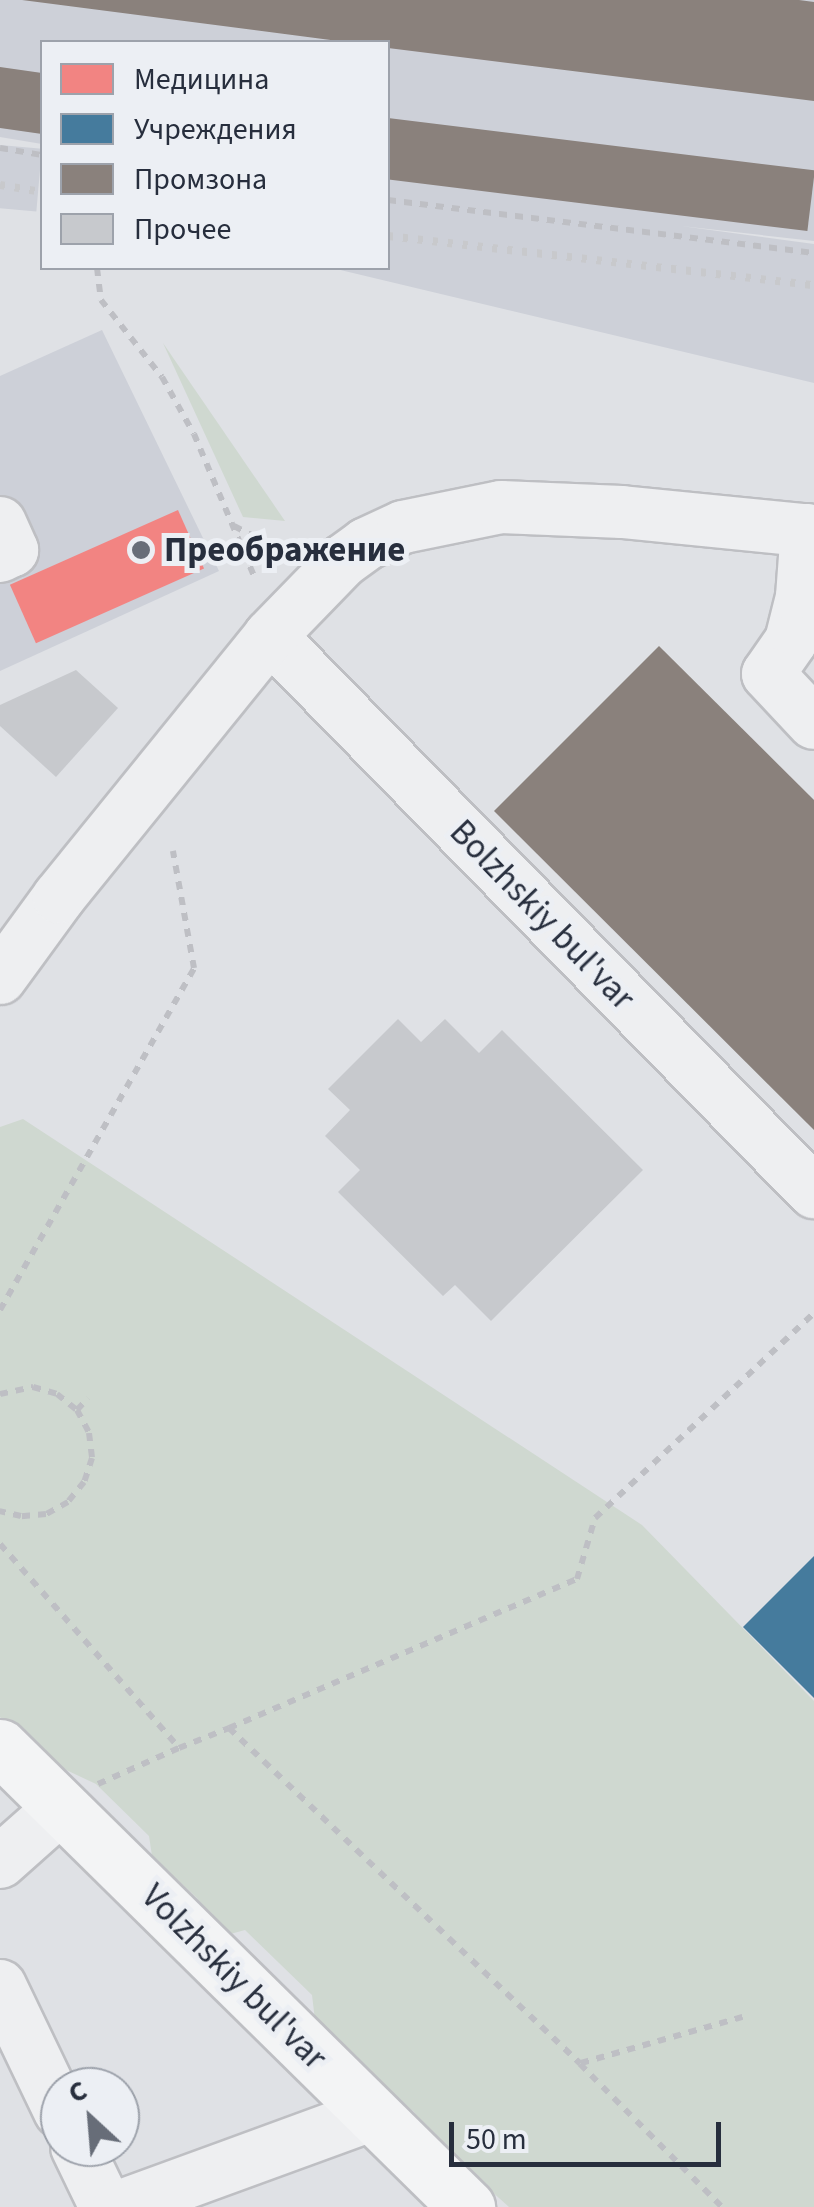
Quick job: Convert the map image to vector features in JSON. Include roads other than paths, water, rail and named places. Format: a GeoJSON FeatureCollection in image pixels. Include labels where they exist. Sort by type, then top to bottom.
{"type":"FeatureCollection","features":[{"type":"Feature","properties":{"kind":"main road","name":"Volzhskiy bul'var"},"geometry":{"type":"LineString","coordinates":[[0,1747],[79,1796],[373,2114],[467,2207]]}},
{"type":"Feature","properties":{"kind":"street"},"geometry":{"type":"LineString","coordinates":[[0,978],[59,897],[270,636],[343,561],[366,544],[403,527],[500,507],[622,512],[810,531],[792,641],[768,674],[814,723]]}},
{"type":"Feature","properties":{"kind":"street"},"geometry":{"type":"LineString","coordinates":[[0,523],[12,550],[0,556]]}},
{"type":"Feature","properties":{"kind":"street","name":"Bolzhskiy bul'var"},"geometry":{"type":"LineString","coordinates":[[270,636],[814,1192]]}},
{"type":"Feature","properties":{"kind":"street"},"geometry":{"type":"LineString","coordinates":[[0,1862],[79,1796]]}},
{"type":"Feature","properties":{"kind":"street"},"geometry":{"type":"LineString","coordinates":[[0,1986],[40,2069]]}},
{"type":"Feature","properties":{"kind":"street"},"geometry":{"type":"LineString","coordinates":[[120,2207],[218,2189],[373,2114]]}},
{"type":"Feature","properties":{"kind":"street"},"geometry":{"type":"LineString","coordinates":[[87,2167],[106,2207]]}},
{"type":"Feature","properties":{"kind":"railway"},"geometry":{"type":"LineString","coordinates":[[0,185],[40,192]]}},
{"type":"Feature","properties":{"kind":"railway"},"geometry":{"type":"LineString","coordinates":[[390,236],[814,285]]}},
{"type":"Feature","properties":{"kind":"place","name":"Преображение"},"geometry":{"type":"Point","coordinates":[141,550]}}]}
